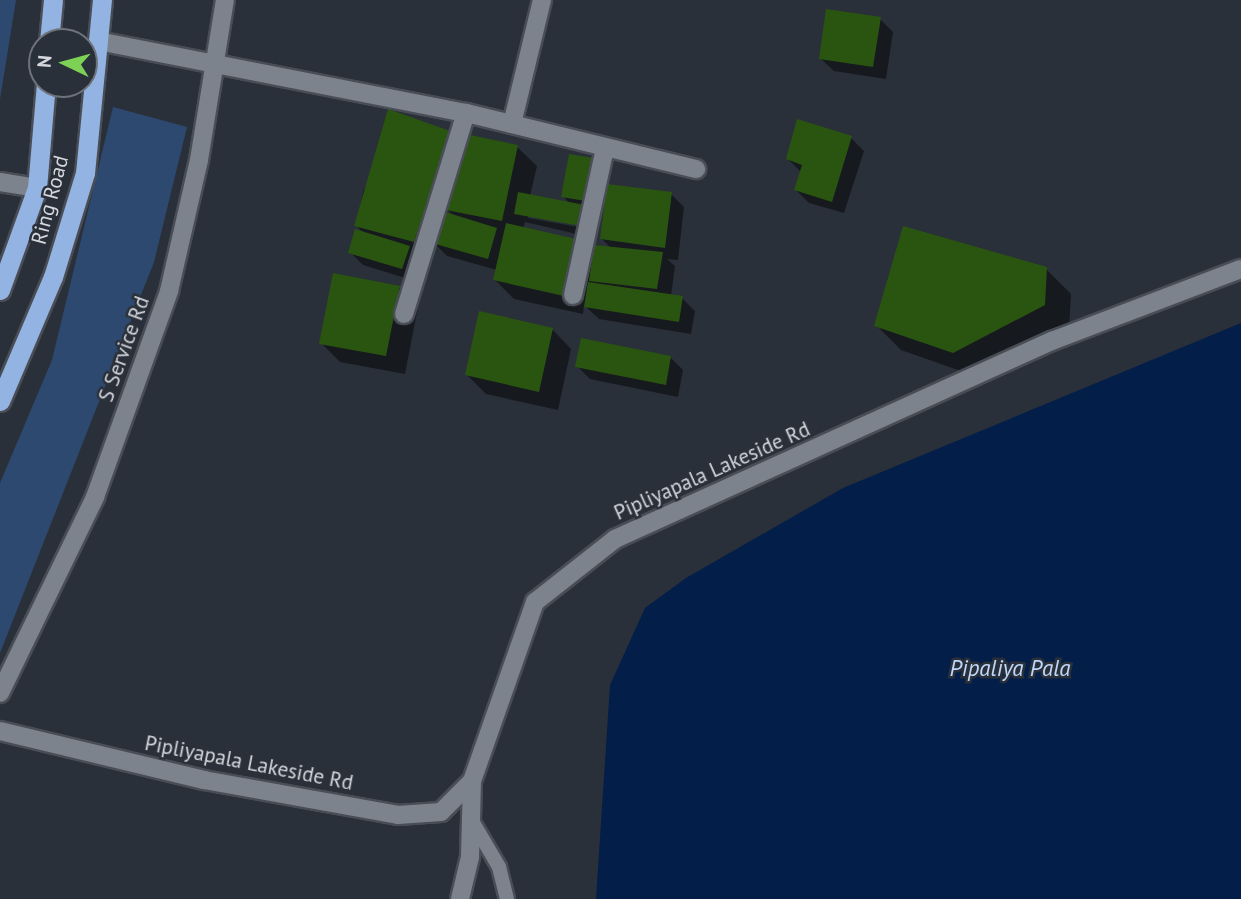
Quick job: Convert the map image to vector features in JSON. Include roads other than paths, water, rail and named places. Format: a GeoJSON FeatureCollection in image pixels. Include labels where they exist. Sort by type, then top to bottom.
{"type":"FeatureCollection","features":[{"type":"Feature","properties":{"kind":"highway"},"geometry":{"type":"LineString","coordinates":[[50,28],[53,0]]}},
{"type":"Feature","properties":{"kind":"highway","name":"Ring Road"},"geometry":{"type":"LineString","coordinates":[[98,41],[102,0]]}},
{"type":"Feature","properties":{"kind":"highway","name":"Ring Road"},"geometry":{"type":"LineString","coordinates":[[0,290],[37,188],[45,98]]}},
{"type":"Feature","properties":{"kind":"highway","name":"Ring Road"},"geometry":{"type":"LineString","coordinates":[[0,401],[52,277],[85,173],[92,98]]}},
{"type":"Feature","properties":{"kind":"street","name":"S Service Rd"},"geometry":{"type":"LineString","coordinates":[[0,693],[95,497],[170,291],[199,160],[212,65],[225,0]]}},
{"type":"Feature","properties":{"kind":"street"},"geometry":{"type":"LineString","coordinates":[[512,124],[542,0]]}},
{"type":"Feature","properties":{"kind":"street"},"geometry":{"type":"LineString","coordinates":[[98,41],[466,113],[696,169]]}},
{"type":"Feature","properties":{"kind":"street"},"geometry":{"type":"LineString","coordinates":[[404,314],[466,113]]}},
{"type":"Feature","properties":{"kind":"street"},"geometry":{"type":"LineString","coordinates":[[572,295],[605,148]]}},
{"type":"Feature","properties":{"kind":"street"},"geometry":{"type":"LineString","coordinates":[[0,182],[37,188]]}},
{"type":"Feature","properties":{"kind":"street","name":"Pipliyapala Lakeside Rd"},"geometry":{"type":"LineString","coordinates":[[0,731],[204,780],[398,815],[441,812],[472,781],[536,602],[615,539],[1052,341],[1241,269]]}},
{"type":"Feature","properties":{"kind":"street"},"geometry":{"type":"LineString","coordinates":[[460,899],[470,857],[472,781]]}},
{"type":"Feature","properties":{"kind":"lane"},"geometry":{"type":"LineString","coordinates":[[471,819],[499,867],[507,899]]}},
{"type":"Feature","properties":{"kind":"water","name":"Pipaliya Pala"},"geometry":{"type":"Polygon","coordinates":[[[1241,323],[1241,899],[596,899],[610,685],[645,608],[686,578],[843,488],[1241,323]]]}}]}
